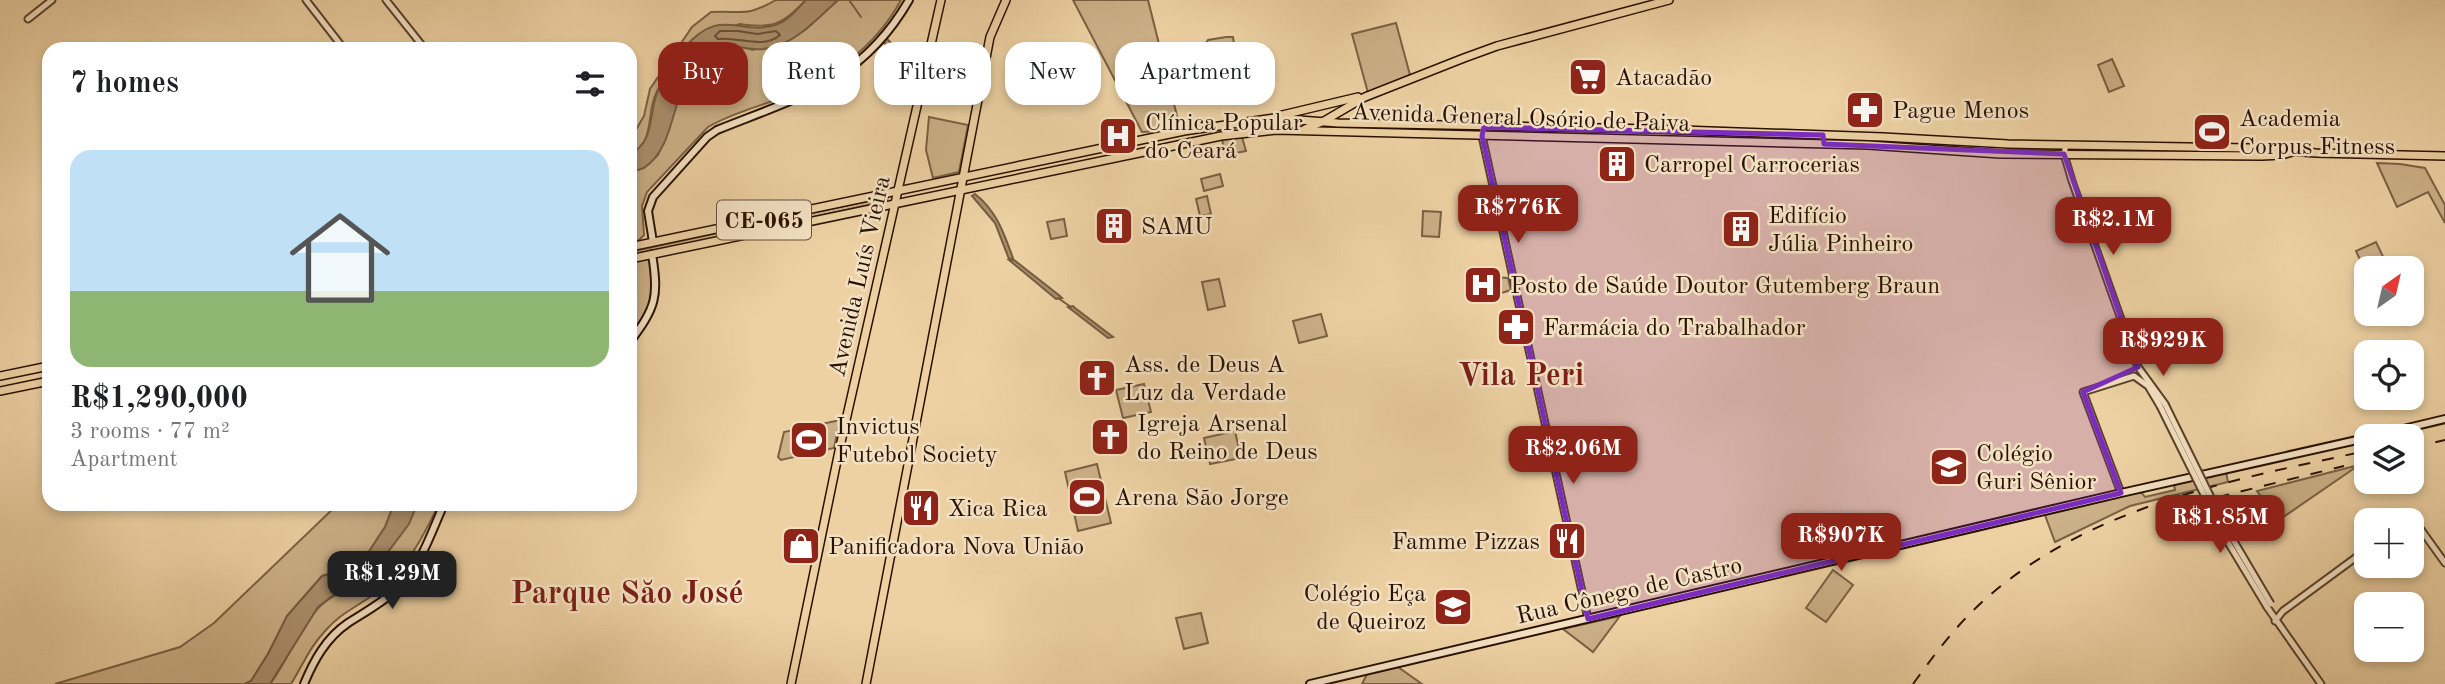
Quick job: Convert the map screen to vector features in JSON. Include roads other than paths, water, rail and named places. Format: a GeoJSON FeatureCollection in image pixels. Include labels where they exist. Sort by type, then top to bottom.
{"type":"FeatureCollection","features":[{"type":"Feature","properties":{"kind":"main road"},"geometry":{"type":"LineString","coordinates":[[653,242],[649,225],[651,202],[660,187],[695,151],[718,130],[824,87],[849,70],[887,34],[909,0]]}},
{"type":"Feature","properties":{"kind":"main road","name":"Avenida Luís Vieira"},"geometry":{"type":"LineString","coordinates":[[791,684],[836,464],[940,0]]}},
{"type":"Feature","properties":{"kind":"main road"},"geometry":{"type":"LineString","coordinates":[[866,684],[990,37],[1006,0]]}},
{"type":"Feature","properties":{"kind":"main road"},"geometry":{"type":"LineString","coordinates":[[1274,118],[1365,97],[1497,46],[1669,0]]}},
{"type":"Feature","properties":{"kind":"main road"},"geometry":{"type":"LineString","coordinates":[[1302,131],[1365,97]]}},
{"type":"Feature","properties":{"kind":"main road","name":"Avenida General Osório de Paiva"},"geometry":{"type":"LineString","coordinates":[[637,245],[1184,131],[1274,118],[1483,131],[1824,144],[2000,154],[2065,149]]}},
{"type":"Feature","properties":{"kind":"main road","name":"Avenida General Osório de Paiva"},"geometry":{"type":"LineString","coordinates":[[637,257],[1221,136],[1276,130],[1654,129],[1823,135],[2065,149],[2296,150],[2445,156]]}},
{"type":"Feature","properties":{"kind":"main road"},"geometry":{"type":"LineString","coordinates":[[1823,135],[1824,144]]}},
{"type":"Feature","properties":{"kind":"main road"},"geometry":{"type":"LineString","coordinates":[[637,331],[654,301],[657,286],[652,254]]}},
{"type":"Feature","properties":{"kind":"main road"},"geometry":{"type":"LineString","coordinates":[[0,376],[42,367]]}},
{"type":"Feature","properties":{"kind":"main road"},"geometry":{"type":"LineString","coordinates":[[0,391],[42,382]]}},
{"type":"Feature","properties":{"kind":"main road"},"geometry":{"type":"LineString","coordinates":[[2424,424],[2445,419]]}},
{"type":"Feature","properties":{"kind":"main road","name":"Rua Cônego de Castro"},"geometry":{"type":"LineString","coordinates":[[1310,684],[2354,441]]}},
{"type":"Feature","properties":{"kind":"main road"},"geometry":{"type":"LineString","coordinates":[[304,684],[318,654],[338,631],[379,604],[409,576],[441,511]]}},
{"type":"Feature","properties":{"kind":"street"},"geometry":{"type":"LineString","coordinates":[[28,19],[52,0]]}},
{"type":"Feature","properties":{"kind":"street"},"geometry":{"type":"LineString","coordinates":[[306,0],[339,42]]}},
{"type":"Feature","properties":{"kind":"street"},"geometry":{"type":"LineString","coordinates":[[386,0],[419,42]]}},
{"type":"Feature","properties":{"kind":"street"},"geometry":{"type":"LineString","coordinates":[[1483,131],[1588,619]]}},
{"type":"Feature","properties":{"kind":"street"},"geometry":{"type":"LineString","coordinates":[[2065,149],[2076,193],[2138,367],[2162,405],[2226,539],[2269,606],[2275,621],[2321,684]]}},
{"type":"Feature","properties":{"kind":"street"},"geometry":{"type":"LineString","coordinates":[[2115,381],[2136,372],[2138,367]]}},
{"type":"Feature","properties":{"kind":"street"},"geometry":{"type":"LineString","coordinates":[[2121,493],[2083,392],[2134,376],[2148,386],[2162,405]]}},
{"type":"Feature","properties":{"kind":"street"},"geometry":{"type":"LineString","coordinates":[[2424,536],[2445,563]]}},
{"type":"Feature","properties":{"kind":"street"},"geometry":{"type":"LineString","coordinates":[[2275,621],[2283,611],[2354,559]]}},
{"type":"Feature","properties":{"kind":"street"},"geometry":{"type":"LineString","coordinates":[[2269,606],[2283,611]]}},
{"type":"Feature","properties":{"kind":"water"},"geometry":{"type":"Polygon","coordinates":[[[806,0],[838,0],[792,39],[785,42],[762,42],[762,49],[748,48],[748,42],[690,42],[697,35],[721,25],[765,27],[790,17],[806,0]]]}},
{"type":"Feature","properties":{"kind":"water"},"geometry":{"type":"Polygon","coordinates":[[[658,90],[658,105],[677,105],[663,145],[655,158],[637,170],[637,150],[650,128],[658,90]]]}},
{"type":"Feature","properties":{"kind":"water"},"geometry":{"type":"Polygon","coordinates":[[[975,194],[994,215],[1013,258],[1009,259],[995,223],[972,196],[975,194]]]}},
{"type":"Feature","properties":{"kind":"water"},"geometry":{"type":"Polygon","coordinates":[[[1009,260],[1014,260],[1062,298],[1056,299],[1009,260]]]}},
{"type":"Feature","properties":{"kind":"water"},"geometry":{"type":"Polygon","coordinates":[[[1073,306],[1113,337],[1108,338],[1068,307],[1073,306]]]}},
{"type":"Feature","properties":{"kind":"water"},"geometry":{"type":"Polygon","coordinates":[[[391,511],[414,511],[409,524],[372,573],[318,607],[270,684],[245,684],[251,681],[268,654],[287,616],[322,576],[342,571],[366,556],[385,527],[391,511]]]}},
{"type":"Feature","properties":{"kind":"waterway"},"geometry":{"type":"LineString","coordinates":[[849,0],[861,17]]}},
{"type":"Feature","properties":{"kind":"waterway"},"geometry":{"type":"LineString","coordinates":[[1058,298],[1071,307]]}},
{"type":"Feature","properties":{"kind":"railway"},"geometry":{"type":"LineString","coordinates":[[2424,445],[2445,440]]}},
{"type":"Feature","properties":{"kind":"railway"},"geometry":{"type":"LineString","coordinates":[[1913,684],[1937,652],[1981,603],[2022,570],[2066,543],[2113,520],[2162,502],[2264,473],[2354,454]]}},
{"type":"Feature","properties":{"kind":"railway"},"geometry":{"type":"LineString","coordinates":[[2194,503],[2344,466]]}},
{"type":"Feature","properties":{"kind":"place","name":"Atacadão"},"geometry":{"type":"Point","coordinates":[1588,77]}},
{"type":"Feature","properties":{"kind":"place","name":"Pague Menos"},"geometry":{"type":"Point","coordinates":[1865,110]}},
{"type":"Feature","properties":{"kind":"place","name":"Academia Corpus Fitness"},"geometry":{"type":"Point","coordinates":[2212,132]}},
{"type":"Feature","properties":{"kind":"place","name":"Clínica Popular do Ceará"},"geometry":{"type":"Point","coordinates":[1118,136]}},
{"type":"Feature","properties":{"kind":"place","name":"Carropel Carrocerias"},"geometry":{"type":"Point","coordinates":[1617,164]}},
{"type":"Feature","properties":{"kind":"place","name":"SAMU"},"geometry":{"type":"Point","coordinates":[1114,226]}},
{"type":"Feature","properties":{"kind":"place","name":"Edifício Júlia Pinheiro"},"geometry":{"type":"Point","coordinates":[1741,229]}},
{"type":"Feature","properties":{"kind":"place","name":"Posto de Saúde Doutor Gutemberg Braun"},"geometry":{"type":"Point","coordinates":[1483,285]}},
{"type":"Feature","properties":{"kind":"place","name":"Farmácia do Trabalhador"},"geometry":{"type":"Point","coordinates":[1516,327]}},
{"type":"Feature","properties":{"kind":"place","name":"Ass. de Deus A Luz da Verdade"},"geometry":{"type":"Point","coordinates":[1097,378]}},
{"type":"Feature","properties":{"kind":"place","name":"Igreja Arsenal do Reino de Deus"},"geometry":{"type":"Point","coordinates":[1110,437]}},
{"type":"Feature","properties":{"kind":"place","name":"Invictus Futebol Society"},"geometry":{"type":"Point","coordinates":[809,440]}},
{"type":"Feature","properties":{"kind":"place","name":"Colégio Guri Sênior"},"geometry":{"type":"Point","coordinates":[1949,467]}},
{"type":"Feature","properties":{"kind":"place","name":"Arena São Jorge"},"geometry":{"type":"Point","coordinates":[1087,497]}},
{"type":"Feature","properties":{"kind":"place","name":"Xica Rica"},"geometry":{"type":"Point","coordinates":[921,508]}},
{"type":"Feature","properties":{"kind":"place","name":"Famme Pizzas"},"geometry":{"type":"Point","coordinates":[1567,541]}},
{"type":"Feature","properties":{"kind":"place","name":"Panificadora Nova União"},"geometry":{"type":"Point","coordinates":[801,546]}},
{"type":"Feature","properties":{"kind":"place","name":"Colégio Eça de Queiroz"},"geometry":{"type":"Point","coordinates":[1453,607]}},
{"type":"Feature","properties":{"kind":"district","name":"Vila Peri"},"geometry":{"type":"Point","coordinates":[1521,374]}},
{"type":"Feature","properties":{"kind":"district","name":"Parque Săo José"},"geometry":{"type":"Point","coordinates":[627,592]}}]}
